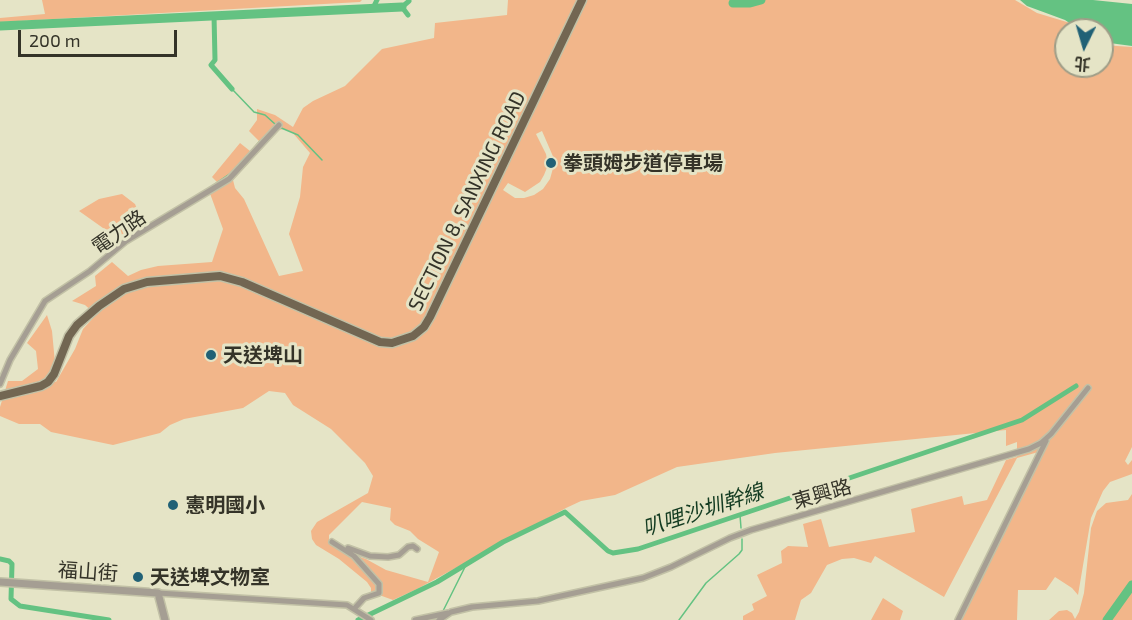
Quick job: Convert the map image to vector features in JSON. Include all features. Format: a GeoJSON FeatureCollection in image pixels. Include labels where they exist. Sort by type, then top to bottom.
{"type":"FeatureCollection","features":[{"type":"Feature","properties":{"kind":"main road","name":"SECTION 8, SANXING ROAD"},"geometry":{"type":"LineString","coordinates":[[0,396],[41,386],[48,382],[54,374],[69,336],[77,325],[124,289],[147,282],[220,276],[242,282],[380,342],[392,343],[413,336],[424,327],[430,317],[582,0]]}},
{"type":"Feature","properties":{"kind":"street","name":"電力路"},"geometry":{"type":"LineString","coordinates":[[0,384],[10,360],[45,301],[90,271],[126,241],[229,179],[279,125]]}},
{"type":"Feature","properties":{"kind":"street","name":"東興路"},"geometry":{"type":"LineString","coordinates":[[440,620],[451,612],[472,607],[537,601],[643,578],[737,535],[1029,449],[1048,437],[1088,387]]}},
{"type":"Feature","properties":{"kind":"street"},"geometry":{"type":"LineString","coordinates":[[958,620],[1048,437]]}},
{"type":"Feature","properties":{"kind":"street"},"geometry":{"type":"LineString","coordinates":[[332,542],[354,556],[379,584],[379,593],[364,598],[354,609],[370,620]]}},
{"type":"Feature","properties":{"kind":"street"},"geometry":{"type":"LineString","coordinates":[[340,546],[370,555],[388,557],[399,555],[408,547],[413,546],[417,549]]}},
{"type":"Feature","properties":{"kind":"street","name":"福山街"},"geometry":{"type":"LineString","coordinates":[[0,582],[347,605],[354,609]]}},
{"type":"Feature","properties":{"kind":"street"},"geometry":{"type":"LineString","coordinates":[[158,593],[165,620]]}},
{"type":"Feature","properties":{"kind":"street"},"geometry":{"type":"LineString","coordinates":[[415,620],[451,612]]}},
{"type":"Feature","properties":{"kind":"shaded area"},"geometry":{"type":"Polygon","coordinates":[[[42,0],[362,0],[360,2],[0,22],[0,18],[45,14],[42,0]]]}},
{"type":"Feature","properties":{"kind":"shaded area"},"geometry":{"type":"Polygon","coordinates":[[[508,0],[1015,0],[1037,13],[1054,18],[1054,78],[1114,78],[1114,46],[1132,47],[1132,447],[1125,461],[1128,465],[1132,460],[1132,474],[1110,482],[1103,491],[1091,518],[1078,595],[1072,588],[1055,577],[1046,590],[1018,590],[1017,620],[956,620],[1042,451],[1017,458],[944,597],[875,556],[871,563],[854,558],[842,559],[827,565],[811,593],[801,600],[795,620],[743,620],[743,616],[754,610],[752,604],[767,596],[757,575],[782,563],[781,551],[788,546],[808,547],[803,524],[821,519],[829,547],[915,532],[911,509],[962,496],[964,505],[987,500],[1006,460],[1017,457],[1017,442],[1006,446],[1006,430],[775,453],[677,467],[615,495],[581,501],[566,508],[417,589],[393,600],[371,592],[367,582],[339,559],[316,545],[312,539],[311,531],[317,522],[368,493],[373,476],[365,463],[331,429],[293,405],[285,393],[269,391],[243,408],[184,419],[170,425],[160,433],[113,445],[51,432],[40,424],[19,424],[0,416],[0,407],[8,381],[22,381],[38,369],[36,351],[27,343],[47,315],[52,331],[55,363],[50,379],[56,382],[75,349],[83,329],[96,315],[85,305],[72,301],[96,286],[95,276],[112,262],[128,276],[158,266],[212,262],[223,229],[208,188],[217,182],[212,177],[240,143],[250,151],[259,141],[249,131],[257,120],[257,109],[275,115],[293,127],[303,108],[345,86],[382,49],[434,38],[435,23],[507,15],[508,0]],[[279,130],[233,180],[279,276],[303,271],[289,234],[300,197],[303,167],[310,153],[292,132],[279,130]],[[542,131],[536,134],[546,154],[548,165],[540,182],[525,192],[508,183],[503,190],[515,198],[534,195],[543,189],[550,179],[555,161],[542,131]],[[362,502],[329,535],[329,542],[338,549],[366,559],[386,570],[428,582],[439,552],[410,531],[395,525],[390,520],[391,508],[362,502]]]}},
{"type":"Feature","properties":{"kind":"shaded area"},"geometry":{"type":"Polygon","coordinates":[[[1020,0],[1093,0],[1132,4],[1132,46],[1114,44],[1114,18],[1060,18],[1027,6],[1020,0]]]}},
{"type":"Feature","properties":{"kind":"shaded area"},"geometry":{"type":"Polygon","coordinates":[[[122,194],[135,204],[144,226],[127,237],[103,228],[79,211],[99,199],[122,194]]]}},
{"type":"Feature","properties":{"kind":"shaded area"},"geometry":{"type":"Polygon","coordinates":[[[1132,494],[1132,620],[1049,620],[1059,611],[1067,610],[1075,619],[1084,593],[1091,528],[1097,511],[1106,503],[1128,500],[1132,494]]]}},
{"type":"Feature","properties":{"kind":"shaded area"},"geometry":{"type":"Polygon","coordinates":[[[883,598],[903,611],[900,620],[871,620],[883,598]]]}},
{"type":"Feature","properties":{"kind":"waterway"},"geometry":{"type":"LineString","coordinates":[[373,8],[377,0]]}},
{"type":"Feature","properties":{"kind":"waterway"},"geometry":{"type":"LineString","coordinates":[[733,3],[750,3],[761,0]]}},
{"type":"Feature","properties":{"kind":"waterway"},"geometry":{"type":"LineString","coordinates":[[402,7],[409,1]]}},
{"type":"Feature","properties":{"kind":"waterway"},"geometry":{"type":"LineString","coordinates":[[402,7],[408,15]]}},
{"type":"Feature","properties":{"kind":"waterway"},"geometry":{"type":"LineString","coordinates":[[0,26],[402,7]]}},
{"type":"Feature","properties":{"kind":"waterway"},"geometry":{"type":"LineString","coordinates":[[214,15],[215,60],[211,65],[232,89]]}},
{"type":"Feature","properties":{"kind":"waterway"},"geometry":{"type":"LineString","coordinates":[[232,89],[254,112],[265,115],[275,124]]}},
{"type":"Feature","properties":{"kind":"waterway"},"geometry":{"type":"LineString","coordinates":[[279,127],[298,135],[322,160]]}},
{"type":"Feature","properties":{"kind":"waterway"},"geometry":{"type":"LineString","coordinates":[[253,149],[260,141]]}},
{"type":"Feature","properties":{"kind":"waterway"},"geometry":{"type":"LineString","coordinates":[[206,190],[231,173]]}},
{"type":"Feature","properties":{"kind":"waterway"},"geometry":{"type":"LineString","coordinates":[[136,232],[142,228]]}},
{"type":"Feature","properties":{"kind":"waterway","name":"叭哩沙圳幹線"},"geometry":{"type":"LineString","coordinates":[[358,620],[437,582],[503,542],[565,512],[608,551],[613,553],[638,549],[1022,420],[1076,386]]}},
{"type":"Feature","properties":{"kind":"waterway"},"geometry":{"type":"LineString","coordinates":[[740,515],[741,528]]}},
{"type":"Feature","properties":{"kind":"waterway"},"geometry":{"type":"LineString","coordinates":[[679,620],[706,583],[739,554],[742,550],[742,539]]}},
{"type":"Feature","properties":{"kind":"waterway","name":"叭哩沙圳幹線"},"geometry":{"type":"LineString","coordinates":[[0,559],[12,564],[11,599],[20,606],[109,620]]}},
{"type":"Feature","properties":{"kind":"waterway"},"geometry":{"type":"LineString","coordinates":[[443,611],[467,563]]}},
{"type":"Feature","properties":{"kind":"waterway"},"geometry":{"type":"LineString","coordinates":[[1107,620],[1132,585]]}},
{"type":"Feature","properties":{"kind":"place","name":"拳頭姆步道停車場"},"geometry":{"type":"Point","coordinates":[551,163]}},
{"type":"Feature","properties":{"kind":"place","name":"天送埤山"},"geometry":{"type":"Point","coordinates":[211,355]}},
{"type":"Feature","properties":{"kind":"place","name":"憲明國小"},"geometry":{"type":"Point","coordinates":[173,505]}},
{"type":"Feature","properties":{"kind":"place","name":"天送埤文物室"},"geometry":{"type":"Point","coordinates":[138,577]}}]}
